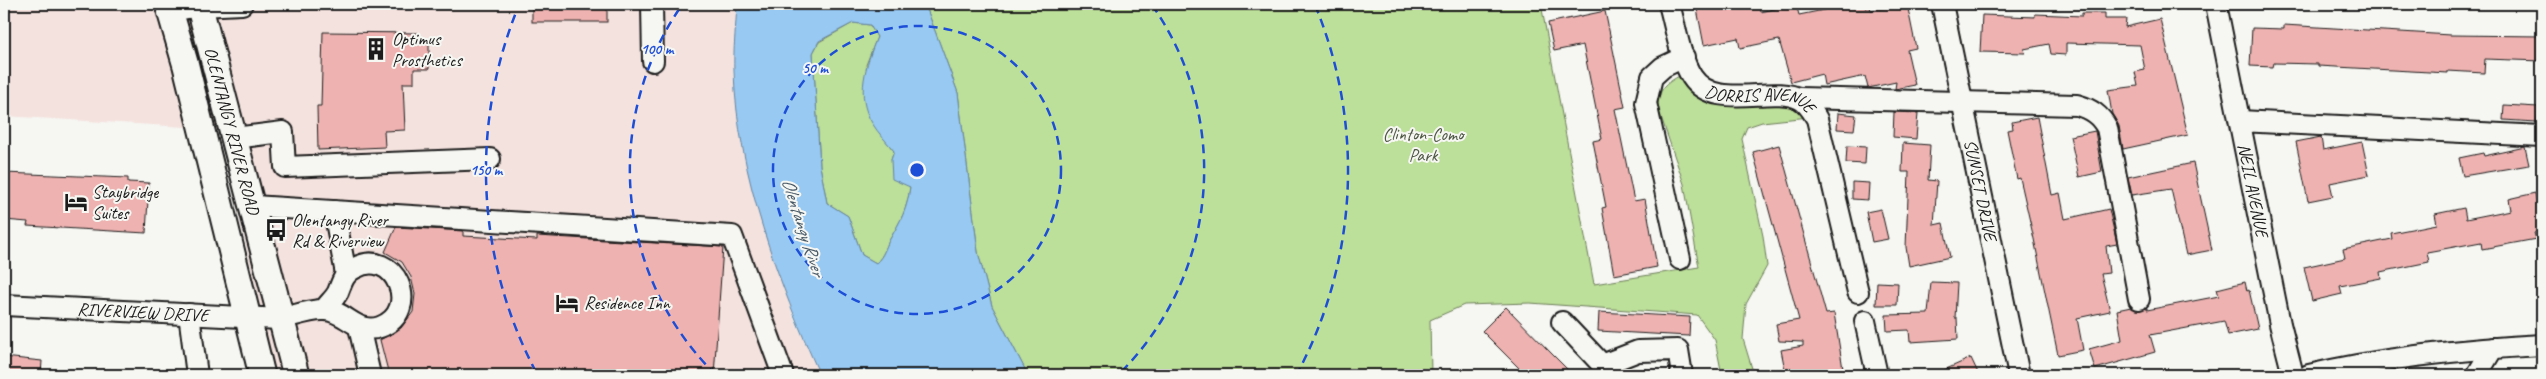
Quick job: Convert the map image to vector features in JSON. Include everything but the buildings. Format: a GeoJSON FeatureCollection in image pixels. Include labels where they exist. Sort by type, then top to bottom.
{"type":"FeatureCollection","features":[{"type":"Feature","properties":{"kind":"main road","name":"OLENTANGY RIVER ROAD"},"geometry":{"type":"LineString","coordinates":[[200,5],[296,375]]}},
{"type":"Feature","properties":{"kind":"main road","name":"OLENTANGY RIVER ROAD"},"geometry":{"type":"LineString","coordinates":[[169,7],[189,76],[262,375]]}},
{"type":"Feature","properties":{"kind":"street"},"geometry":{"type":"LineString","coordinates":[[169,7],[242,4]]}},
{"type":"Feature","properties":{"kind":"street"},"geometry":{"type":"LineString","coordinates":[[652,4],[653,61]]}},
{"type":"Feature","properties":{"kind":"street","name":"DORRIS AVENUE"},"geometry":{"type":"LineString","coordinates":[[1669,4],[1684,57],[1692,77],[1704,88],[1730,96],[1785,96],[1799,98],[1810,107],[1817,119],[1858,292]]}},
{"type":"Feature","properties":{"kind":"street","name":"SUNSET DRIVE"},"geometry":{"type":"LineString","coordinates":[[1942,4],[2019,375]]}},
{"type":"Feature","properties":{"kind":"street","name":"NEIL AVENUE"},"geometry":{"type":"LineString","coordinates":[[2216,4],[2280,324],[2293,375]]}},
{"type":"Feature","properties":{"kind":"street"},"geometry":{"type":"LineString","coordinates":[[1680,258],[1646,103],[1652,77],[1663,67],[1684,57]]}},
{"type":"Feature","properties":{"kind":"street"},"geometry":{"type":"LineString","coordinates":[[1799,98],[2077,105],[2087,108],[2103,119],[2107,128],[2140,299]]}},
{"type":"Feature","properties":{"kind":"street"},"geometry":{"type":"LineString","coordinates":[[2240,121],[2542,136]]}},
{"type":"Feature","properties":{"kind":"street"},"geometry":{"type":"LineString","coordinates":[[234,138],[283,132],[285,167],[490,159]]}},
{"type":"Feature","properties":{"kind":"street"},"geometry":{"type":"LineString","coordinates":[[253,206],[732,236],[783,375]]}},
{"type":"Feature","properties":{"kind":"street"},"geometry":{"type":"LineString","coordinates":[[334,211],[346,274]]}},
{"type":"Feature","properties":{"kind":"street"},"geometry":{"type":"LineString","coordinates":[[376,264],[394,275],[400,284],[402,295],[396,315],[380,327],[369,328],[359,326],[342,314],[324,310],[338,293],[346,274],[355,267],[376,264]]}},
{"type":"Feature","properties":{"kind":"street","name":"RIVERVIEW DRIVE"},"geometry":{"type":"LineString","coordinates":[[4,305],[280,319],[324,310]]}},
{"type":"Feature","properties":{"kind":"street"},"geometry":{"type":"LineString","coordinates":[[189,314],[197,375]]}},
{"type":"Feature","properties":{"kind":"street"},"geometry":{"type":"LineString","coordinates":[[1865,321],[1877,375]]}},
{"type":"Feature","properties":{"kind":"street"},"geometry":{"type":"LineString","coordinates":[[1562,322],[1607,370],[1638,351],[1678,350],[1682,375]]}},
{"type":"Feature","properties":{"kind":"street"},"geometry":{"type":"LineString","coordinates":[[359,326],[370,375]]}},
{"type":"Feature","properties":{"kind":"street"},"geometry":{"type":"LineString","coordinates":[[2309,375],[2347,366],[2447,350],[2542,345]]}},
{"type":"Feature","properties":{"kind":"street"},"geometry":{"type":"LineString","coordinates":[[2477,375],[2493,348]]}},
{"type":"Feature","properties":{"kind":"shaded area"},"geometry":{"type":"Polygon","coordinates":[[[4,4],[737,4],[733,72],[740,135],[759,209],[794,318],[820,375],[276,375],[219,129],[4,116],[4,4]]]}},
{"type":"Feature","properties":{"kind":"green space","name":"Clinton-Como Park"},"geometry":{"type":"Polygon","coordinates":[[[925,4],[1541,4],[1594,284],[1699,267],[1684,184],[1658,108],[1659,96],[1667,84],[1681,75],[1800,105],[1809,117],[1762,122],[1747,127],[1742,139],[1763,236],[1767,266],[1746,304],[1743,339],[1754,375],[1722,375],[1715,340],[1697,315],[1530,303],[1464,305],[1430,320],[1431,375],[1028,375],[992,306],[978,252],[958,93],[925,4]]]}},
{"type":"Feature","properties":{"kind":"green space"},"geometry":{"type":"Polygon","coordinates":[[[853,23],[870,25],[877,37],[866,65],[886,141],[894,151],[891,160],[910,187],[903,214],[883,255],[876,263],[862,255],[848,216],[827,203],[820,166],[813,53],[819,42],[853,23]]]}},
{"type":"Feature","properties":{"kind":"water","name":"Olentangy River"},"geometry":{"type":"Polygon","coordinates":[[[737,4],[925,4],[958,93],[978,252],[992,306],[1028,375],[820,375],[776,266],[752,188],[743,149],[737,110],[734,64],[737,4]],[[853,23],[819,41],[813,53],[820,166],[827,203],[848,216],[862,255],[876,263],[883,255],[903,214],[910,187],[892,179],[891,160],[894,151],[872,123],[864,102],[863,91],[866,69],[877,37],[870,25],[853,23]]]}},
{"type":"Feature","properties":{"kind":"place","name":"Optimus Prosthetics"},"geometry":{"type":"Point","coordinates":[376,49]}},
{"type":"Feature","properties":{"kind":"place","name":"Staybridge Suites"},"geometry":{"type":"Point","coordinates":[76,202]}},
{"type":"Feature","properties":{"kind":"place","name":"Olentangy River Rd & Riverview"},"geometry":{"type":"Point","coordinates":[276,230]}},
{"type":"Feature","properties":{"kind":"place","name":"Residence Inn"},"geometry":{"type":"Point","coordinates":[567,303]}}]}
